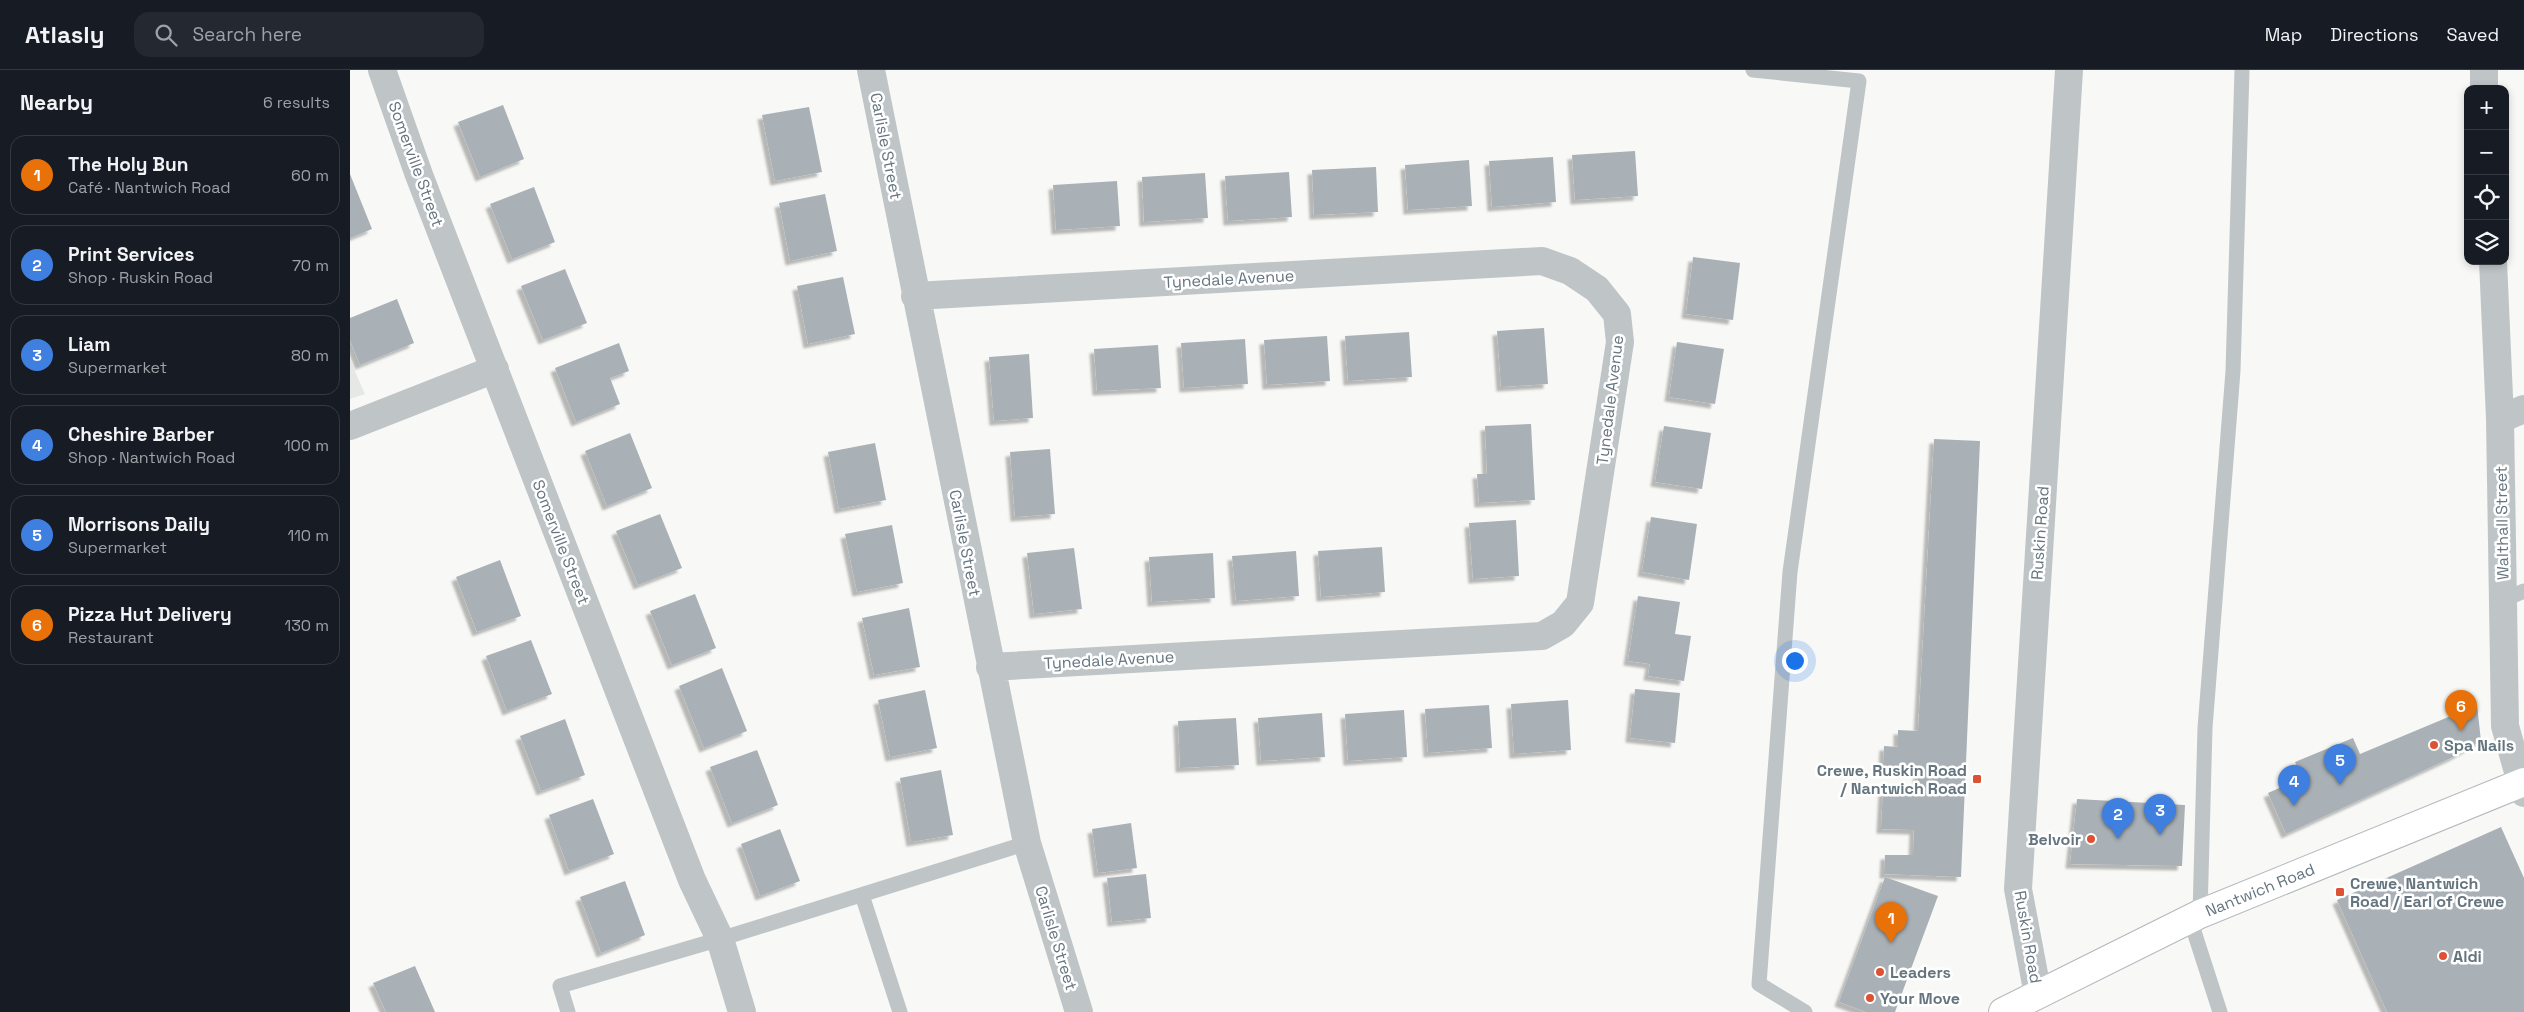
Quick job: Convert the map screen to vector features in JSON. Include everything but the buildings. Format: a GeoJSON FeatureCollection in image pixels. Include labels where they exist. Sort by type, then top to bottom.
{"type":"FeatureCollection","features":[{"type":"Feature","properties":{"kind":"main road","name":"Nantwich Road"},"geometry":{"type":"LineString","coordinates":[[2003,1012],[2195,916],[2523,786]]}},
{"type":"Feature","properties":{"kind":"street","name":"Somerville Street"},"geometry":{"type":"LineString","coordinates":[[382,70],[419,175],[692,880],[720,940],[742,1012]]}},
{"type":"Feature","properties":{"kind":"street","name":"Carlisle Street"},"geometry":{"type":"LineString","coordinates":[[871,70],[1026,843],[1079,1012]]}},
{"type":"Feature","properties":{"kind":"street","name":"Ruskin Road"},"geometry":{"type":"LineString","coordinates":[[2038,995],[2018,889],[2069,70]]}},
{"type":"Feature","properties":{"kind":"street"},"geometry":{"type":"LineString","coordinates":[[2484,70],[2484,85]]}},
{"type":"Feature","properties":{"kind":"street","name":"Tynedale Avenue"},"geometry":{"type":"LineString","coordinates":[[915,296],[1542,261],[1570,271],[1597,289],[1617,314],[1620,342],[1580,603],[1563,624],[1542,636],[990,667]]}},
{"type":"Feature","properties":{"kind":"street","name":"Walthall Street"},"geometry":{"type":"LineString","coordinates":[[2493,265],[2512,414],[2514,595],[2505,726],[2523,786]]}},
{"type":"Feature","properties":{"kind":"street"},"geometry":{"type":"LineString","coordinates":[[350,426],[495,369]]}},
{"type":"Feature","properties":{"kind":"lane"},"geometry":{"type":"LineString","coordinates":[[1753,70],[1859,76],[1790,572],[1759,984],[1805,1012]]}},
{"type":"Feature","properties":{"kind":"lane"},"geometry":{"type":"LineString","coordinates":[[2220,1012],[2195,916],[2205,728],[2233,371],[2242,70]]}},
{"type":"Feature","properties":{"kind":"lane"},"geometry":{"type":"LineString","coordinates":[[568,1012],[560,986],[720,940],[1026,843]]}},
{"type":"Feature","properties":{"kind":"lane"},"geometry":{"type":"LineString","coordinates":[[862,895],[900,1012]]}},
{"type":"Feature","properties":{"kind":"shaded area"},"geometry":{"type":"Polygon","coordinates":[[[350,360],[365,394],[350,399],[350,360]]]}},
{"type":"Feature","properties":{"kind":"place","name":"Pizza Hut Delivery"},"geometry":{"type":"Point","coordinates":[2461,731]}},
{"type":"Feature","properties":{"kind":"place","name":"Spa Nails"},"geometry":{"type":"Point","coordinates":[2434,745]}},
{"type":"Feature","properties":{"kind":"place","name":"Crewe, Ruskin Road / Nantwich Road"},"geometry":{"type":"Point","coordinates":[1977,779]}},
{"type":"Feature","properties":{"kind":"place","name":"Morrisons Daily"},"geometry":{"type":"Point","coordinates":[2340,785]}},
{"type":"Feature","properties":{"kind":"place","name":"Cheshire Barber"},"geometry":{"type":"Point","coordinates":[2294,806]}},
{"type":"Feature","properties":{"kind":"place","name":"Liam"},"geometry":{"type":"Point","coordinates":[2160,835]}},
{"type":"Feature","properties":{"kind":"place","name":"Belvoir"},"geometry":{"type":"Point","coordinates":[2091,839]}},
{"type":"Feature","properties":{"kind":"place","name":"Print Services"},"geometry":{"type":"Point","coordinates":[2118,839]}},
{"type":"Feature","properties":{"kind":"place","name":"Crewe, Nantwich Road / Earl of Crewe"},"geometry":{"type":"Point","coordinates":[2340,892]}},
{"type":"Feature","properties":{"kind":"place","name":"The Holy Bun"},"geometry":{"type":"Point","coordinates":[1891,943]}},
{"type":"Feature","properties":{"kind":"place","name":"Aldi"},"geometry":{"type":"Point","coordinates":[2443,956]}},
{"type":"Feature","properties":{"kind":"place","name":"Leaders"},"geometry":{"type":"Point","coordinates":[1880,972]}},
{"type":"Feature","properties":{"kind":"place","name":"Your Move"},"geometry":{"type":"Point","coordinates":[1870,998]}}]}
